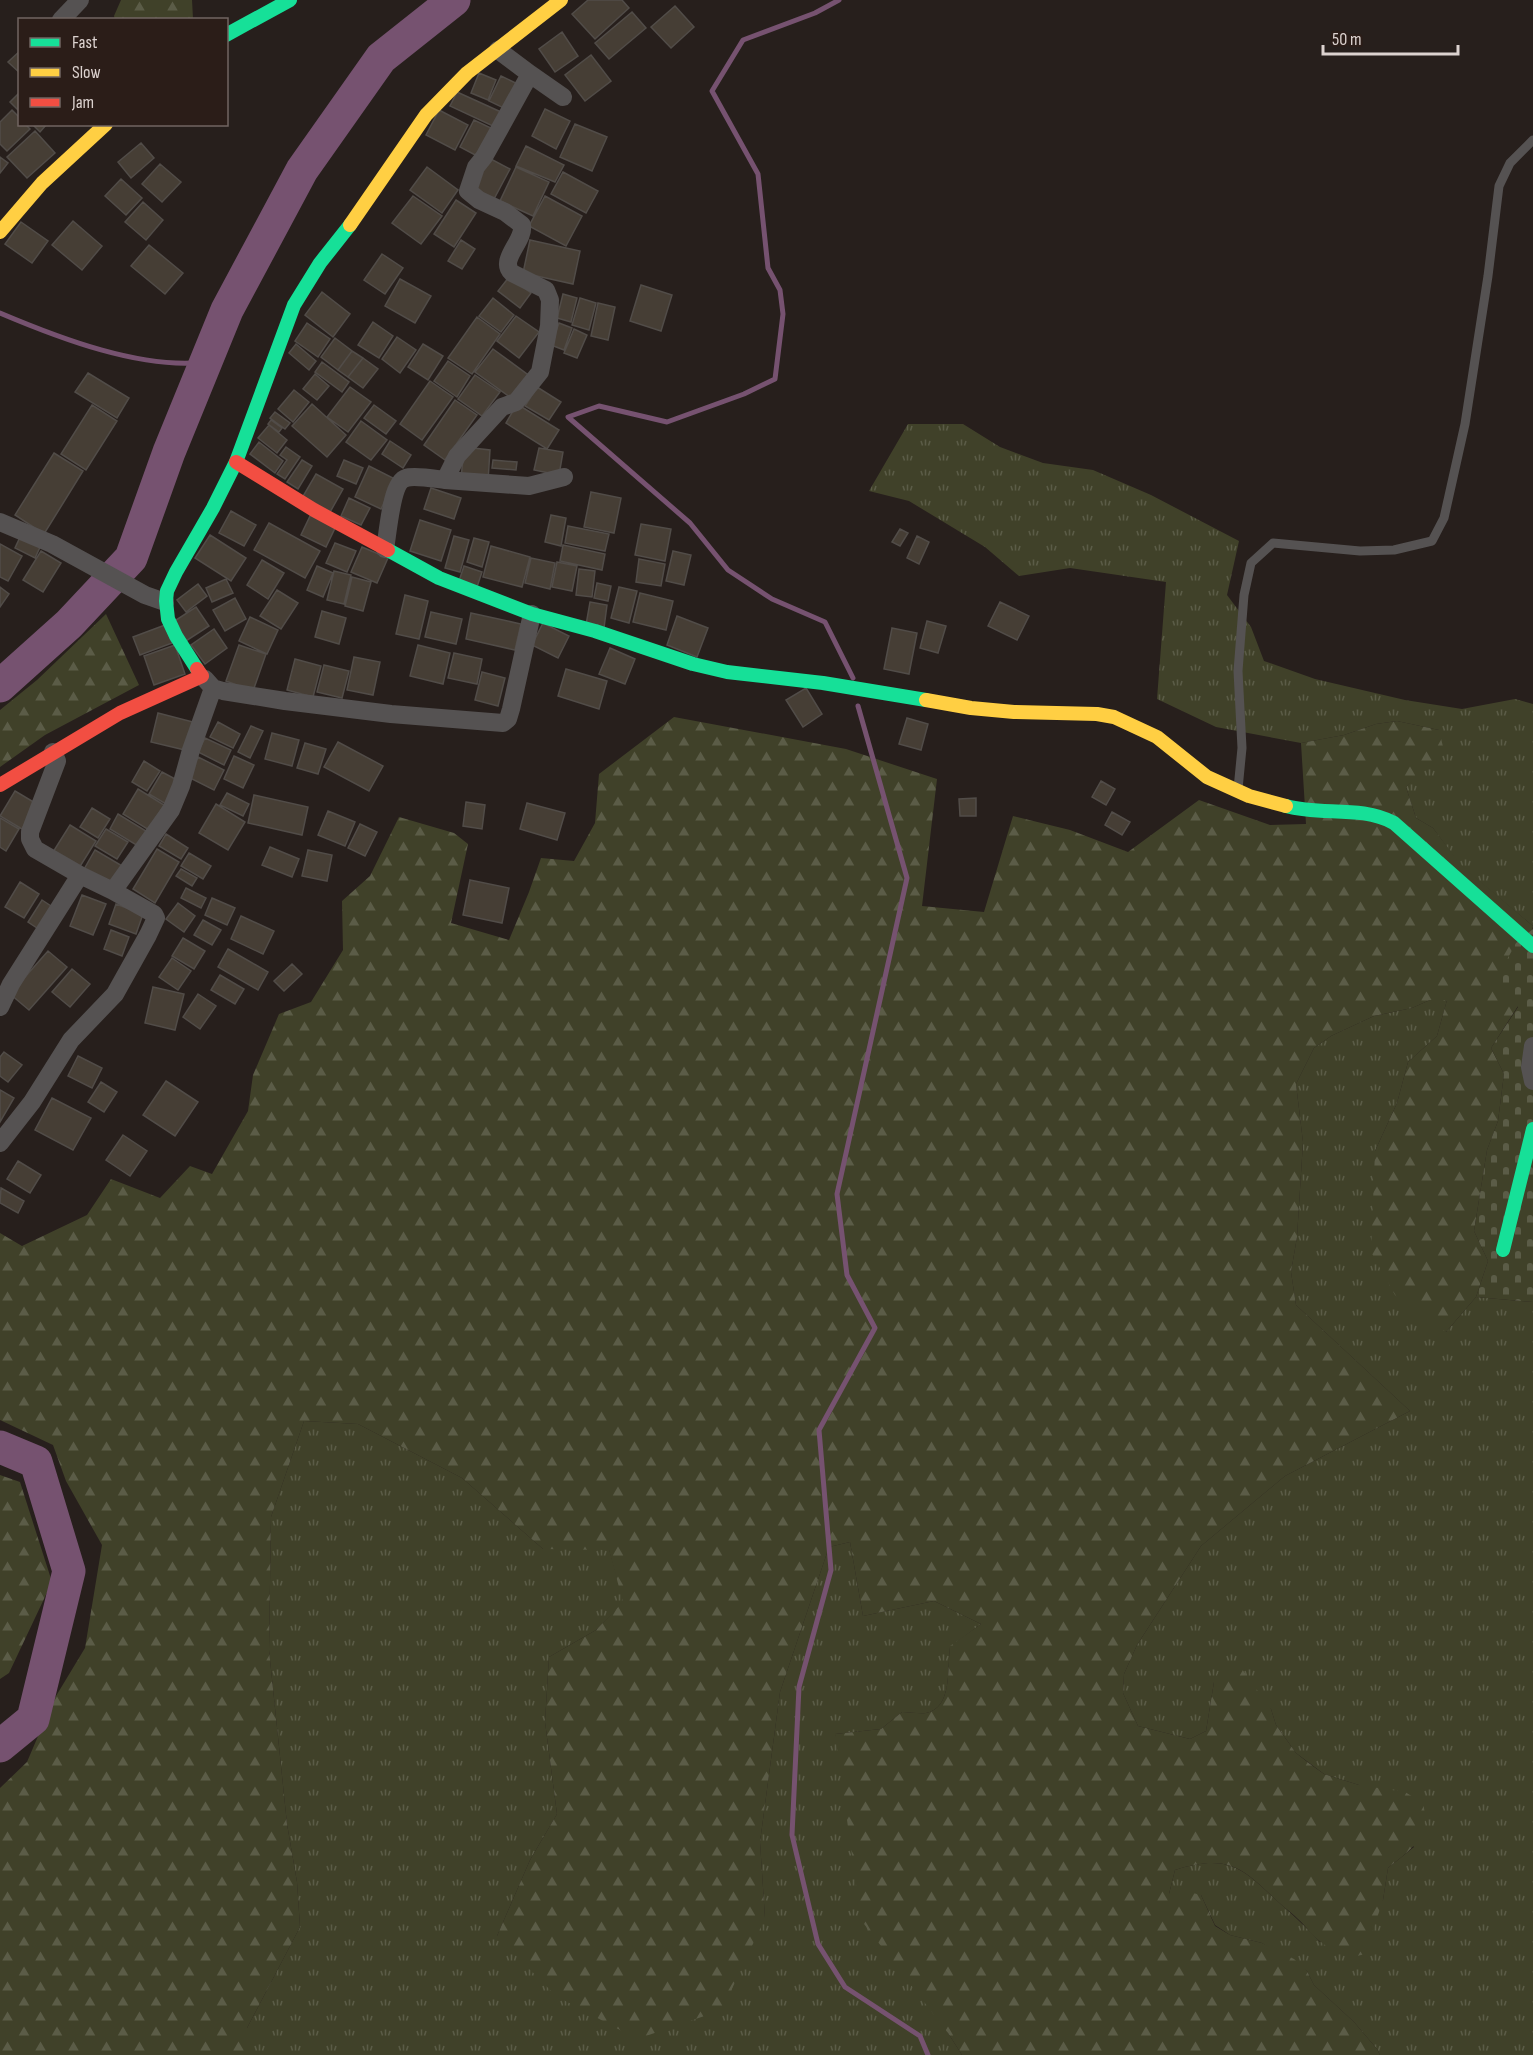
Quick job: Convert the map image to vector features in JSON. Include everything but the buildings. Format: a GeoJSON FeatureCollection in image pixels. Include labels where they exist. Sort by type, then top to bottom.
{"type":"FeatureCollection","features":[{"type":"Feature","properties":{"kind":"street"},"geometry":{"type":"LineString","coordinates":[[64,18],[80,0]]}},
{"type":"Feature","properties":{"kind":"street"},"geometry":{"type":"LineString","coordinates":[[228,34],[290,0]]}},
{"type":"Feature","properties":{"kind":"street"},"geometry":{"type":"LineString","coordinates":[[532,614],[511,709],[508,719],[503,723],[315,705],[244,695],[208,682],[171,626],[166,614],[165,602],[180,563],[227,483],[294,305],[320,263],[349,226],[426,115],[467,73],[561,0]]}},
{"type":"Feature","properties":{"kind":"street"},"geometry":{"type":"LineString","coordinates":[[498,50],[562,97]]}},
{"type":"Feature","properties":{"kind":"street"},"geometry":{"type":"LineString","coordinates":[[445,480],[457,456],[502,407],[516,402],[540,372],[549,326],[550,300],[546,290],[512,273],[507,263],[522,233],[522,225],[505,212],[479,200],[468,191],[476,167],[530,74]]}},
{"type":"Feature","properties":{"kind":"street"},"geometry":{"type":"LineString","coordinates":[[0,232],[42,183],[104,126]]}},
{"type":"Feature","properties":{"kind":"street"},"geometry":{"type":"LineString","coordinates":[[236,462],[314,510],[439,578],[532,614],[595,631],[693,664],[727,672],[823,683],[971,708],[1114,717],[1157,737],[1207,777],[1238,791],[1299,810],[1381,816],[1394,823],[1412,838],[1533,946]]}},
{"type":"Feature","properties":{"kind":"street"},"geometry":{"type":"LineString","coordinates":[[386,549],[394,494],[399,483],[406,477],[529,486],[564,477]]}},
{"type":"Feature","properties":{"kind":"street"},"geometry":{"type":"LineString","coordinates":[[0,522],[52,544],[145,595],[165,602]]}},
{"type":"Feature","properties":{"kind":"street"},"geometry":{"type":"LineString","coordinates":[[0,785],[120,713],[208,682]]}},
{"type":"Feature","properties":{"kind":"street"},"geometry":{"type":"LineString","coordinates":[[113,891],[171,810],[182,786],[208,682]]}},
{"type":"Feature","properties":{"kind":"street"},"geometry":{"type":"LineString","coordinates":[[0,1143],[32,1102],[70,1040],[115,994],[134,964],[156,918],[154,914],[35,849],[30,839],[30,832],[57,761],[53,752]]}},
{"type":"Feature","properties":{"kind":"street"},"geometry":{"type":"LineString","coordinates":[[0,1007],[11,984],[80,875]]}},
{"type":"Feature","properties":{"kind":"street"},"geometry":{"type":"LineString","coordinates":[[1533,1046],[1530,1066],[1533,1082]]}},
{"type":"Feature","properties":{"kind":"street"},"geometry":{"type":"LineString","coordinates":[[1503,1250],[1533,1129]]}},
{"type":"Feature","properties":{"kind":"lane"},"geometry":{"type":"LineString","coordinates":[[1238,791],[1242,748],[1238,671],[1244,595],[1251,563],[1273,543],[1360,551],[1394,550],[1432,541],[1444,518],[1466,424],[1499,186],[1510,163],[1533,140]]}},
{"type":"Feature","properties":{"kind":"green space"},"geometry":{"type":"Polygon","coordinates":[[[121,0],[192,0],[193,18],[115,18],[121,0]]]}},
{"type":"Feature","properties":{"kind":"green space"},"geometry":{"type":"Polygon","coordinates":[[[908,424],[963,424],[1000,447],[1043,463],[1093,470],[1151,495],[1239,541],[1227,595],[1251,627],[1264,661],[1315,679],[1405,700],[1462,709],[1515,699],[1533,704],[1533,926],[1460,865],[1433,828],[1416,818],[1406,787],[1415,777],[1439,730],[1397,721],[1376,724],[1344,735],[1301,743],[1216,727],[1157,699],[1166,582],[1070,568],[1019,576],[985,547],[909,501],[869,491],[908,424]]]}},
{"type":"Feature","properties":{"kind":"green space"},"geometry":{"type":"Polygon","coordinates":[[[106,614],[139,685],[45,735],[0,767],[0,710],[37,680],[106,614]]]}},
{"type":"Feature","properties":{"kind":"green space"},"geometry":{"type":"Polygon","coordinates":[[[674,717],[846,749],[937,779],[922,906],[984,912],[1013,816],[1070,830],[1128,852],[1199,800],[1270,825],[1306,824],[1301,743],[1344,735],[1376,724],[1397,721],[1439,730],[1444,751],[1406,787],[1416,818],[1433,828],[1461,865],[1533,926],[1518,1006],[1491,1048],[1504,1074],[1498,1121],[1487,1150],[1474,1231],[1488,1261],[1476,1297],[1446,1332],[1395,1295],[1371,1252],[1375,1151],[1397,1103],[1408,1062],[1437,1036],[1447,1000],[1430,1000],[1412,1008],[1374,1016],[1331,1036],[1314,1048],[1296,1084],[1303,1142],[1297,1237],[1291,1272],[1296,1305],[1410,1411],[1285,1476],[1201,1546],[1137,1645],[1124,1674],[1123,1693],[1138,1726],[1190,1739],[1206,1731],[1214,1682],[1222,1665],[1239,1665],[1271,1709],[1276,1725],[1296,1753],[1310,1764],[1324,1774],[1359,1785],[1405,1792],[1423,1803],[1425,1815],[1422,1834],[1412,1848],[1388,1868],[1383,1900],[1365,1954],[1349,1958],[1327,1947],[1247,1875],[1224,1864],[1211,1863],[1175,1870],[1169,1894],[1185,1891],[1201,1895],[1215,1926],[1230,1935],[1262,1943],[1294,1959],[1307,1971],[1314,1985],[1354,2022],[1380,2055],[962,2055],[948,2033],[861,1920],[835,1734],[881,1729],[902,1712],[926,1713],[935,1710],[945,1695],[950,1646],[981,1624],[934,1601],[863,1616],[850,1542],[829,1547],[780,1692],[760,1842],[765,1918],[722,2010],[637,2039],[556,1996],[497,1936],[530,1860],[557,1814],[545,1722],[549,1657],[596,1630],[623,1602],[609,1550],[543,1549],[462,1478],[358,1424],[304,1421],[271,1517],[269,1650],[287,1824],[297,1882],[300,1927],[247,2028],[247,2055],[0,2055],[0,1788],[27,1762],[53,1701],[85,1648],[102,1545],[66,1481],[53,1445],[0,1420],[0,1233],[22,1246],[87,1215],[111,1179],[160,1198],[190,1166],[212,1174],[248,1111],[253,1075],[279,1014],[311,1002],[343,950],[342,901],[370,876],[399,817],[454,833],[468,844],[451,923],[509,940],[541,858],[574,861],[595,823],[599,774],[674,717]]]}},
{"type":"Feature","properties":{"kind":"green space"},"geometry":{"type":"Polygon","coordinates":[[[1533,929],[1533,1302],[1476,1297],[1488,1261],[1474,1231],[1487,1150],[1498,1121],[1504,1074],[1491,1048],[1518,1007],[1497,978],[1516,943],[1533,929]]]}},
{"type":"Feature","properties":{"kind":"green space"},"geometry":{"type":"Polygon","coordinates":[[[1430,1000],[1447,1000],[1437,1036],[1408,1062],[1397,1103],[1375,1151],[1446,1332],[1476,1297],[1533,1302],[1533,2055],[1380,2055],[1354,2022],[1314,1985],[1307,1971],[1262,1943],[1230,1935],[1215,1925],[1201,1895],[1169,1894],[1175,1870],[1210,1863],[1224,1864],[1236,1868],[1258,1883],[1320,1942],[1383,1900],[1388,1868],[1414,1847],[1359,1785],[1324,1774],[1296,1753],[1276,1725],[1271,1709],[1214,1682],[1206,1731],[1190,1739],[1138,1726],[1123,1693],[1124,1674],[1137,1645],[1201,1546],[1285,1476],[1410,1411],[1296,1305],[1291,1272],[1297,1237],[1303,1142],[1296,1084],[1314,1048],[1331,1036],[1374,1016],[1412,1008],[1430,1000]]]}},
{"type":"Feature","properties":{"kind":"green space"},"geometry":{"type":"Polygon","coordinates":[[[304,1421],[358,1424],[462,1478],[543,1549],[609,1549],[624,1602],[596,1630],[549,1657],[545,1722],[557,1814],[530,1860],[497,1936],[765,1918],[760,1842],[780,1692],[829,1547],[850,1542],[863,1616],[934,1601],[981,1624],[950,1647],[945,1695],[935,1710],[926,1713],[902,1712],[881,1729],[835,1734],[948,2033],[962,2055],[247,2055],[247,2028],[300,1927],[297,1882],[287,1824],[269,1650],[271,1517],[304,1421]]]}},
{"type":"Feature","properties":{"kind":"green space"},"geometry":{"type":"Polygon","coordinates":[[[0,1475],[20,1482],[52,1582],[9,1673],[0,1679],[0,1475]]]}},
{"type":"Feature","properties":{"kind":"waterway"},"geometry":{"type":"LineString","coordinates":[[0,686],[69,624],[131,558],[169,452],[227,310],[302,170],[381,58],[454,0]]}},
{"type":"Feature","properties":{"kind":"waterway"},"geometry":{"type":"LineString","coordinates":[[839,0],[815,13],[743,40],[712,91],[758,174],[768,268],[780,290],[783,314],[775,379],[744,394],[667,422],[599,406],[568,417],[690,523],[728,570],[772,599],[825,622],[853,678]]}},
{"type":"Feature","properties":{"kind":"waterway"},"geometry":{"type":"LineString","coordinates":[[0,313],[74,342],[128,357],[181,363],[206,362]]}},
{"type":"Feature","properties":{"kind":"waterway"},"geometry":{"type":"LineString","coordinates":[[858,706],[907,878],[837,1194],[847,1275],[875,1328],[819,1430],[831,1570],[799,1687],[792,1835],[818,1944],[845,1987],[920,2036],[928,2055]]}},
{"type":"Feature","properties":{"kind":"waterway"},"geometry":{"type":"LineString","coordinates":[[0,1447],[36,1462],[69,1571],[33,1719],[0,1746]]}},
{"type":"Feature","properties":{"kind":"traffic: fast"},"geometry":{"type":"LineString","coordinates":[[228,34],[290,0]]}},
{"type":"Feature","properties":{"kind":"traffic: fast"},"geometry":{"type":"LineString","coordinates":[[197,669],[168,619],[167,591],[236,462],[294,305],[320,263],[350,225]]}},
{"type":"Feature","properties":{"kind":"traffic: fast"},"geometry":{"type":"LineString","coordinates":[[388,550],[439,578],[532,614],[595,631],[693,664],[727,672],[823,683],[926,700]]}},
{"type":"Feature","properties":{"kind":"traffic: fast"},"geometry":{"type":"LineString","coordinates":[[1286,806],[1368,814],[1394,823],[1533,946]]}},
{"type":"Feature","properties":{"kind":"traffic: fast"},"geometry":{"type":"LineString","coordinates":[[1503,1250],[1533,1129]]}},
{"type":"Feature","properties":{"kind":"traffic: slow"},"geometry":{"type":"LineString","coordinates":[[350,225],[426,115],[467,73],[561,0]]}},
{"type":"Feature","properties":{"kind":"traffic: slow"},"geometry":{"type":"LineString","coordinates":[[0,232],[42,183],[104,126]]}},
{"type":"Feature","properties":{"kind":"traffic: slow"},"geometry":{"type":"LineString","coordinates":[[926,700],[971,708],[1014,712],[1097,714],[1114,717],[1157,737],[1207,777],[1249,796],[1286,806]]}},
{"type":"Feature","properties":{"kind":"traffic: jam"},"geometry":{"type":"LineString","coordinates":[[236,462],[314,510],[388,550]]}},
{"type":"Feature","properties":{"kind":"traffic: jam"},"geometry":{"type":"LineString","coordinates":[[0,785],[120,713],[202,676],[197,669]]}}]}
